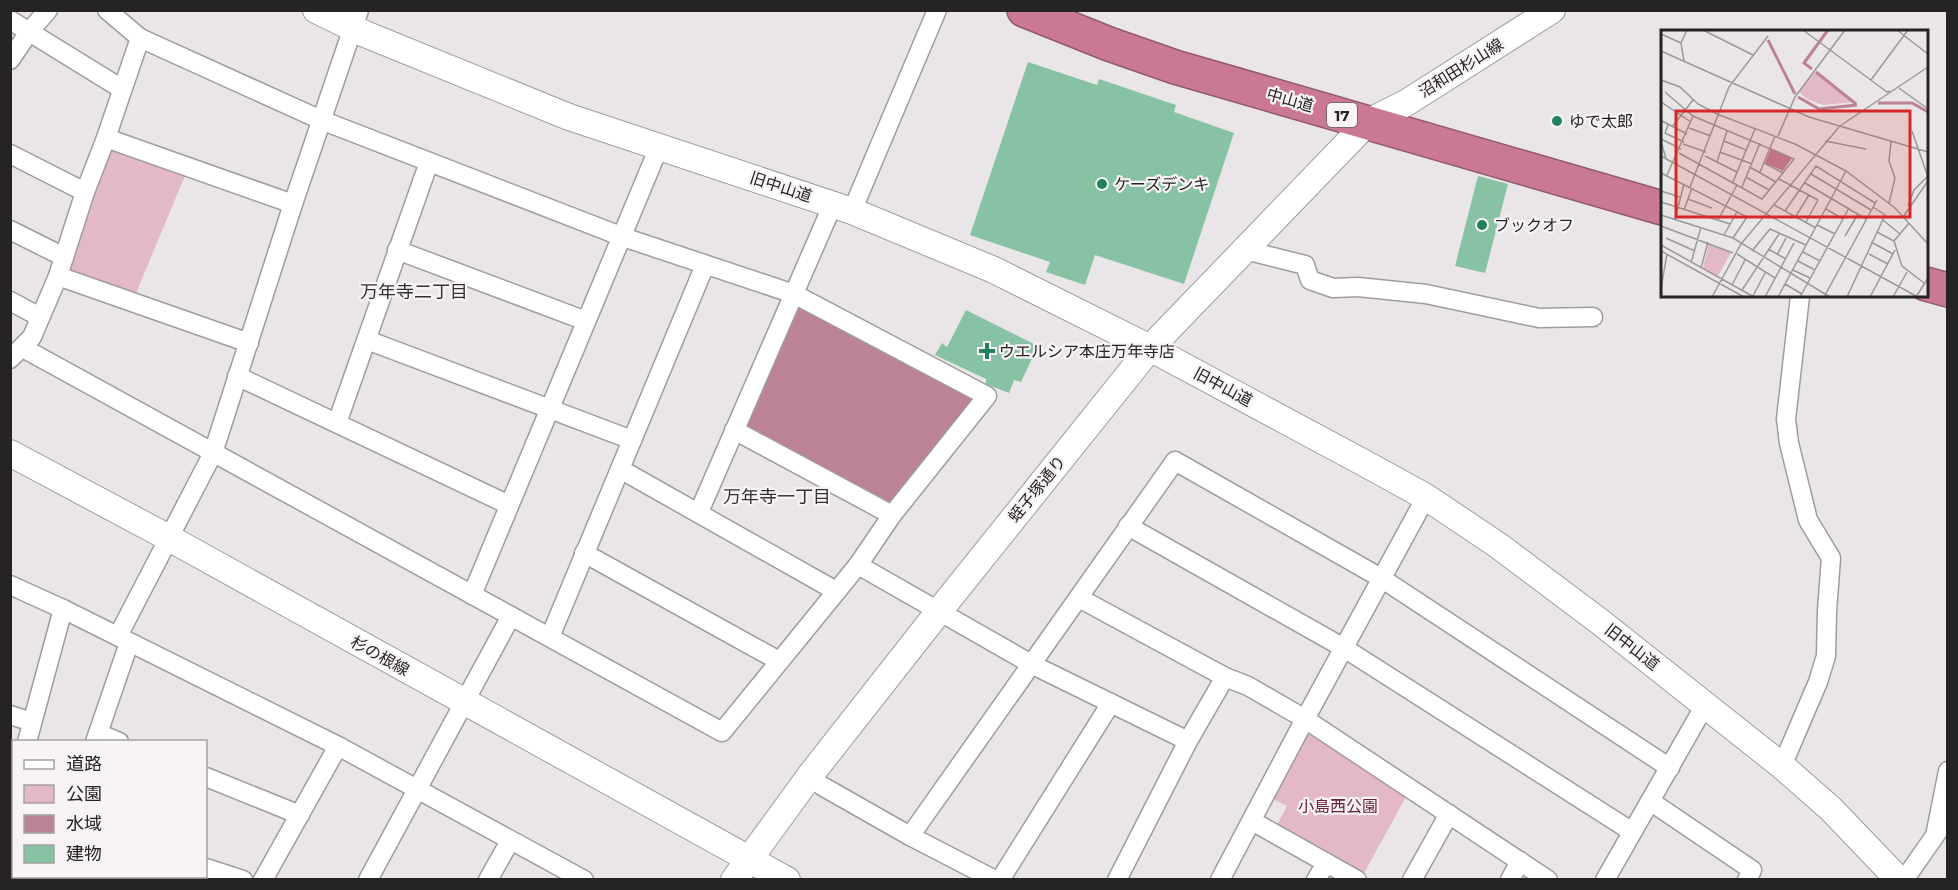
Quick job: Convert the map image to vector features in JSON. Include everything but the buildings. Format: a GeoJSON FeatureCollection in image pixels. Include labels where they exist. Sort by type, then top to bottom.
{"type":"FeatureCollection","features":[{"type":"Feature","properties":{"kind":"highway","name":"中山道"},"geometry":{"type":"LineString","coordinates":[[1024,10],[1175,67],[1661,208]]}},
{"type":"Feature","properties":{"kind":"highway"},"geometry":{"type":"LineString","coordinates":[[1928,285],[1947,290]]}},
{"type":"Feature","properties":{"kind":"main road","name":"旧中山道"},"geometry":{"type":"LineString","coordinates":[[316,10],[356,19],[569,117],[843,207],[994,270],[1150,348],[1426,497],[1498,546],[1581,608],[1782,766],[1831,809],[1899,879]]}},
{"type":"Feature","properties":{"kind":"main road","name":"沼和田杉山線"},"geometry":{"type":"LineString","coordinates":[[1368,122],[1406,103],[1551,10]]}},
{"type":"Feature","properties":{"kind":"main road","name":"蛭子塚通り"},"geometry":{"type":"LineString","coordinates":[[734,879],[812,773],[1150,348],[1368,122]]}},
{"type":"Feature","properties":{"kind":"main road","name":"杉の根線"},"geometry":{"type":"LineString","coordinates":[[10,453],[169,538],[464,703],[787,879]]}},
{"type":"Feature","properties":{"kind":"street"},"geometry":{"type":"LineString","coordinates":[[10,60],[29,32],[48,10]]}},
{"type":"Feature","properties":{"kind":"street"},"geometry":{"type":"LineString","coordinates":[[107,10],[140,38],[321,120],[623,237],[794,294],[987,396],[892,515],[858,565],[722,732],[213,453],[17,353],[32,337],[58,276],[85,192],[140,38]]}},
{"type":"Feature","properties":{"kind":"street"},"geometry":{"type":"LineString","coordinates":[[699,512],[794,294],[843,207],[937,10]]}},
{"type":"Feature","properties":{"kind":"street"},"geometry":{"type":"LineString","coordinates":[[114,740],[97,737],[123,639],[169,538],[213,453],[293,204],[356,19]]}},
{"type":"Feature","properties":{"kind":"street"},"geometry":{"type":"LineString","coordinates":[[10,20],[122,89]]}},
{"type":"Feature","properties":{"kind":"street"},"geometry":{"type":"LineString","coordinates":[[106,138],[293,204]]}},
{"type":"Feature","properties":{"kind":"street"},"geometry":{"type":"LineString","coordinates":[[472,595],[659,147]]}},
{"type":"Feature","properties":{"kind":"street"},"geometry":{"type":"LineString","coordinates":[[10,154],[85,192]]}},
{"type":"Feature","properties":{"kind":"street"},"geometry":{"type":"LineString","coordinates":[[337,423],[429,162]]}},
{"type":"Feature","properties":{"kind":"street"},"geometry":{"type":"LineString","coordinates":[[10,230],[64,257]]}},
{"type":"Feature","properties":{"kind":"street"},"geometry":{"type":"LineString","coordinates":[[397,250],[586,321]]}},
{"type":"Feature","properties":{"kind":"street"},"geometry":{"type":"LineString","coordinates":[[1245,250],[1305,265],[1310,280],[1333,288],[1358,287],[1426,294],[1539,318],[1593,317]]}},
{"type":"Feature","properties":{"kind":"street"},"geometry":{"type":"LineString","coordinates":[[550,637],[705,265]]}},
{"type":"Feature","properties":{"kind":"street"},"geometry":{"type":"LineString","coordinates":[[58,276],[249,343]]}},
{"type":"Feature","properties":{"kind":"street"},"geometry":{"type":"LineString","coordinates":[[1782,766],[1818,682],[1826,656],[1831,558],[1808,520],[1789,443],[1786,419],[1800,297]]}},
{"type":"Feature","properties":{"kind":"street"},"geometry":{"type":"LineString","coordinates":[[10,301],[40,316]]}},
{"type":"Feature","properties":{"kind":"street"},"geometry":{"type":"LineString","coordinates":[[367,340],[632,440]]}},
{"type":"Feature","properties":{"kind":"street"},"geometry":{"type":"LineString","coordinates":[[237,376],[509,505]]}},
{"type":"Feature","properties":{"kind":"street"},"geometry":{"type":"LineString","coordinates":[[734,430],[892,515]]}},
{"type":"Feature","properties":{"kind":"street"},"geometry":{"type":"LineString","coordinates":[[910,836],[1175,461],[1381,578],[1670,768]]}},
{"type":"Feature","properties":{"kind":"street"},"geometry":{"type":"LineString","coordinates":[[620,469],[836,591]]}},
{"type":"Feature","properties":{"kind":"street"},"geometry":{"type":"LineString","coordinates":[[1220,879],[1426,497]]}},
{"type":"Feature","properties":{"kind":"street"},"geometry":{"type":"LineString","coordinates":[[1128,526],[1344,648],[1631,831]]}},
{"type":"Feature","properties":{"kind":"street"},"geometry":{"type":"LineString","coordinates":[[584,553],[779,661]]}},
{"type":"Feature","properties":{"kind":"street"},"geometry":{"type":"LineString","coordinates":[[858,565],[1033,665],[1188,741]]}},
{"type":"Feature","properties":{"kind":"street"},"geometry":{"type":"LineString","coordinates":[[10,585],[63,609],[338,747],[584,879]]}},
{"type":"Feature","properties":{"kind":"street"},"geometry":{"type":"LineString","coordinates":[[1079,598],[1225,677],[1248,686],[1305,719],[1548,879]]}},
{"type":"Feature","properties":{"kind":"street"},"geometry":{"type":"LineString","coordinates":[[27,740],[63,609]]}},
{"type":"Feature","properties":{"kind":"street"},"geometry":{"type":"LineString","coordinates":[[368,879],[511,616]]}},
{"type":"Feature","properties":{"kind":"street"},"geometry":{"type":"LineString","coordinates":[[1118,879],[1188,741],[1225,677]]}},
{"type":"Feature","properties":{"kind":"street"},"geometry":{"type":"LineString","coordinates":[[1000,879],[1111,703]]}},
{"type":"Feature","properties":{"kind":"street"},"geometry":{"type":"LineString","coordinates":[[1605,879],[1705,705]]}},
{"type":"Feature","properties":{"kind":"street"},"geometry":{"type":"LineString","coordinates":[[10,715],[32,722]]}},
{"type":"Feature","properties":{"kind":"street"},"geometry":{"type":"LineString","coordinates":[[263,879],[338,747]]}},
{"type":"Feature","properties":{"kind":"street"},"geometry":{"type":"LineString","coordinates":[[1935,836],[1947,771]]}},
{"type":"Feature","properties":{"kind":"street"},"geometry":{"type":"LineString","coordinates":[[207,777],[300,815]]}},
{"type":"Feature","properties":{"kind":"street"},"geometry":{"type":"LineString","coordinates":[[822,786],[910,836],[995,879]]}},
{"type":"Feature","properties":{"kind":"street"},"geometry":{"type":"LineString","coordinates":[[1650,801],[1752,870],[1747,879]]}},
{"type":"Feature","properties":{"kind":"street"},"geometry":{"type":"LineString","coordinates":[[1412,879],[1449,814]]}},
{"type":"Feature","properties":{"kind":"street"},"geometry":{"type":"LineString","coordinates":[[1904,879],[1947,817]]}},
{"type":"Feature","properties":{"kind":"street"},"geometry":{"type":"LineString","coordinates":[[1252,821],[1357,879]]}},
{"type":"Feature","properties":{"kind":"street"},"geometry":{"type":"LineString","coordinates":[[488,879],[510,841]]}},
{"type":"Feature","properties":{"kind":"street"},"geometry":{"type":"LineString","coordinates":[[1510,879],[1520,861]]}},
{"type":"Feature","properties":{"kind":"street"},"geometry":{"type":"LineString","coordinates":[[1316,879],[1326,863]]}},
{"type":"Feature","properties":{"kind":"street"},"geometry":{"type":"LineString","coordinates":[[207,868],[243,879]]}},
{"type":"Feature","properties":{"kind":"green space"},"geometry":{"type":"Polygon","coordinates":[[[117,148],[186,173],[134,298],[71,275],[66,261],[107,152],[117,148]]]}},
{"type":"Feature","properties":{"kind":"green space","name":"小島西公園"},"geometry":{"type":"Polygon","coordinates":[[[1316,732],[1407,795],[1363,875],[1276,827],[1287,806],[1273,799],[1306,733],[1316,732]]]}},
{"type":"Feature","properties":{"kind":"water"},"geometry":{"type":"Polygon","coordinates":[[[801,305],[972,394],[974,401],[894,503],[881,505],[745,430],[745,422],[794,307],[801,305]]]}},
{"type":"Feature","properties":{"kind":"place","name":"ゆで太郎"},"geometry":{"type":"Point","coordinates":[1557,121]}},
{"type":"Feature","properties":{"kind":"place","name":"ケーズデンキ"},"geometry":{"type":"Point","coordinates":[1102,184]}},
{"type":"Feature","properties":{"kind":"place","name":"ブックオフ"},"geometry":{"type":"Point","coordinates":[1482,225]}},
{"type":"Feature","properties":{"kind":"place","name":"ウエルシア本庄万年寺店"},"geometry":{"type":"Point","coordinates":[987,351]}},
{"type":"Feature","properties":{"kind":"district","name":"万年寺二丁目"},"geometry":{"type":"Point","coordinates":[414,292]}},
{"type":"Feature","properties":{"kind":"district","name":"万年寺一丁目"},"geometry":{"type":"Point","coordinates":[777,497]}}]}
